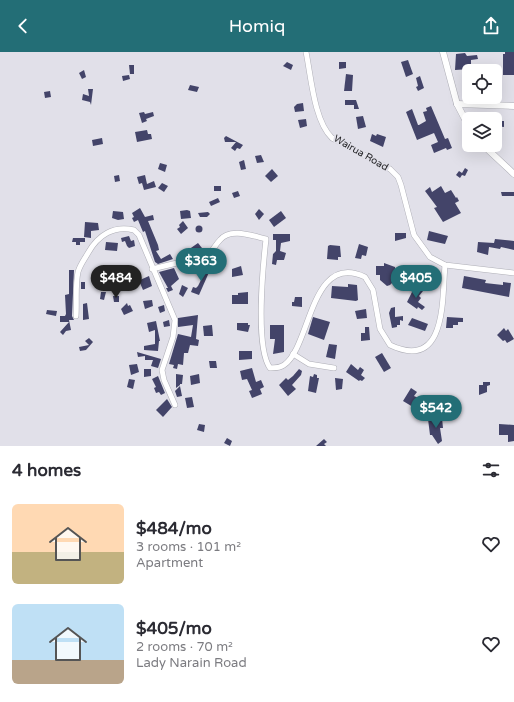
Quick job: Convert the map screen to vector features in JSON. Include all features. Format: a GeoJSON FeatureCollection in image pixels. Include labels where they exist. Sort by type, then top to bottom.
{"type":"FeatureCollection","features":[{"type":"Feature","properties":{"kind":"main road"},"geometry":{"type":"LineString","coordinates":[[443,52],[457,104],[462,114]]}},
{"type":"Feature","properties":{"kind":"main road"},"geometry":{"type":"LineString","coordinates":[[457,104],[514,106]]}},
{"type":"Feature","properties":{"kind":"main road"},"geometry":{"type":"LineString","coordinates":[[490,152],[514,174]]}},
{"type":"Feature","properties":{"kind":"street","name":"Wairua Road"},"geometry":{"type":"LineString","coordinates":[[306,52],[319,114],[326,132],[332,138],[390,169],[398,177],[414,234],[430,257],[445,265],[514,273]]}},
{"type":"Feature","properties":{"kind":"street"},"geometry":{"type":"LineString","coordinates":[[76,316],[78,272],[90,247],[101,236],[117,229],[134,230],[139,235],[152,269],[175,320],[173,337],[162,370],[164,380],[175,405]]}},
{"type":"Feature","properties":{"kind":"street"},"geometry":{"type":"LineString","coordinates":[[152,269],[206,256],[212,253],[218,242],[226,235],[241,234],[266,239],[260,289],[264,356],[270,368],[278,368],[285,365],[293,354],[320,292],[334,278],[349,272],[366,276],[374,290],[380,329],[390,345],[411,351],[424,346],[436,336],[440,326],[445,265]]}},
{"type":"Feature","properties":{"kind":"street"},"geometry":{"type":"LineString","coordinates":[[293,354],[309,364],[334,368]]}},
{"type":"Feature","properties":{"kind":"building"},"geometry":{"type":"Polygon","coordinates":[[[505,52],[514,52],[514,75],[503,75],[503,54],[505,54],[505,52]]]}},
{"type":"Feature","properties":{"kind":"building"},"geometry":{"type":"Polygon","coordinates":[[[465,53],[467,56],[477,55],[478,59],[471,60],[471,64],[462,64],[462,70],[455,70],[456,54],[465,53]]]}},
{"type":"Feature","properties":{"kind":"building"},"geometry":{"type":"Polygon","coordinates":[[[408,60],[413,74],[406,77],[401,62],[408,60]]]}},
{"type":"Feature","properties":{"kind":"building"},"geometry":{"type":"Polygon","coordinates":[[[287,62],[293,65],[291,70],[283,66],[287,62]]]}},
{"type":"Feature","properties":{"kind":"building"},"geometry":{"type":"Polygon","coordinates":[[[339,62],[346,62],[346,68],[339,69],[339,62]]]}},
{"type":"Feature","properties":{"kind":"building"},"geometry":{"type":"Polygon","coordinates":[[[129,65],[134,65],[134,74],[130,74],[129,65]]]}},
{"type":"Feature","properties":{"kind":"building"},"geometry":{"type":"Polygon","coordinates":[[[84,70],[86,77],[82,79],[79,73],[84,70]]]}},
{"type":"Feature","properties":{"kind":"building"},"geometry":{"type":"Polygon","coordinates":[[[346,74],[353,75],[352,91],[344,91],[346,74]]]}},
{"type":"Feature","properties":{"kind":"building"},"geometry":{"type":"Polygon","coordinates":[[[129,75],[130,79],[123,81],[122,76],[129,75]]]}},
{"type":"Feature","properties":{"kind":"building"},"geometry":{"type":"Polygon","coordinates":[[[420,76],[424,88],[418,91],[416,87],[418,86],[416,78],[420,76]]]}},
{"type":"Feature","properties":{"kind":"building"},"geometry":{"type":"Polygon","coordinates":[[[190,85],[199,87],[197,92],[188,90],[190,85]]]}},
{"type":"Feature","properties":{"kind":"building"},"geometry":{"type":"Polygon","coordinates":[[[88,89],[93,89],[91,105],[90,102],[82,100],[83,94],[89,96],[88,89]]]}},
{"type":"Feature","properties":{"kind":"building"},"geometry":{"type":"Polygon","coordinates":[[[50,91],[51,97],[45,98],[44,92],[50,91]]]}},
{"type":"Feature","properties":{"kind":"building"},"geometry":{"type":"Polygon","coordinates":[[[345,100],[356,100],[359,109],[354,109],[354,105],[345,105],[345,100]]]}},
{"type":"Feature","properties":{"kind":"building"},"geometry":{"type":"Polygon","coordinates":[[[303,103],[304,111],[295,112],[294,107],[297,104],[303,103]]]}},
{"type":"Feature","properties":{"kind":"building"},"geometry":{"type":"Polygon","coordinates":[[[431,106],[445,139],[448,138],[452,148],[447,150],[446,148],[434,153],[431,145],[438,142],[434,133],[417,140],[406,112],[412,109],[419,125],[426,121],[423,112],[427,111],[426,108],[431,106]]]}},
{"type":"Feature","properties":{"kind":"building"},"geometry":{"type":"Polygon","coordinates":[[[144,112],[145,114],[153,112],[154,116],[146,119],[147,121],[142,123],[139,113],[144,112]]]}},
{"type":"Feature","properties":{"kind":"building"},"geometry":{"type":"Polygon","coordinates":[[[363,116],[366,127],[358,129],[356,117],[363,116]]]}},
{"type":"Feature","properties":{"kind":"building"},"geometry":{"type":"Polygon","coordinates":[[[306,119],[307,126],[300,128],[298,120],[306,119]]]}},
{"type":"Feature","properties":{"kind":"building"},"geometry":{"type":"Polygon","coordinates":[[[502,121],[504,121],[504,127],[502,127],[502,121]]]}},
{"type":"Feature","properties":{"kind":"building"},"geometry":{"type":"Polygon","coordinates":[[[147,130],[148,134],[151,134],[152,139],[137,142],[135,132],[147,130]]]}},
{"type":"Feature","properties":{"kind":"building"},"geometry":{"type":"Polygon","coordinates":[[[372,134],[386,137],[383,147],[370,141],[372,134]]]}},
{"type":"Feature","properties":{"kind":"building"},"geometry":{"type":"Polygon","coordinates":[[[226,136],[243,145],[240,149],[237,148],[235,151],[231,148],[236,142],[225,142],[224,138],[226,136]]]}},
{"type":"Feature","properties":{"kind":"building"},"geometry":{"type":"Polygon","coordinates":[[[102,138],[103,144],[93,146],[92,140],[102,138]]]}},
{"type":"Feature","properties":{"kind":"building"},"geometry":{"type":"Polygon","coordinates":[[[261,155],[264,162],[257,163],[255,156],[261,155]]]}},
{"type":"Feature","properties":{"kind":"building"},"geometry":{"type":"Polygon","coordinates":[[[244,160],[246,169],[241,170],[239,162],[244,160]]]}},
{"type":"Feature","properties":{"kind":"building"},"geometry":{"type":"Polygon","coordinates":[[[160,163],[167,165],[165,172],[158,169],[160,163]]]}},
{"type":"Feature","properties":{"kind":"building"},"geometry":{"type":"Polygon","coordinates":[[[465,168],[468,170],[465,176],[462,175],[460,178],[456,175],[459,171],[462,173],[465,168]]]}},
{"type":"Feature","properties":{"kind":"building"},"geometry":{"type":"Polygon","coordinates":[[[272,169],[278,176],[271,182],[265,176],[272,169]]]}},
{"type":"Feature","properties":{"kind":"building"},"geometry":{"type":"Polygon","coordinates":[[[119,175],[120,181],[115,182],[114,176],[119,175]]]}},
{"type":"Feature","properties":{"kind":"building"},"geometry":{"type":"Polygon","coordinates":[[[145,175],[147,184],[154,181],[156,187],[144,190],[142,183],[139,184],[137,177],[145,175]]]}},
{"type":"Feature","properties":{"kind":"building"},"geometry":{"type":"Polygon","coordinates":[[[162,183],[168,186],[164,192],[158,188],[162,183]]]}},
{"type":"Feature","properties":{"kind":"building"},"geometry":{"type":"Polygon","coordinates":[[[214,186],[221,186],[221,191],[214,191],[214,186]]]}},
{"type":"Feature","properties":{"kind":"building"},"geometry":{"type":"Polygon","coordinates":[[[441,186],[445,193],[451,190],[456,198],[457,197],[459,201],[455,203],[461,213],[443,222],[434,208],[437,207],[425,191],[430,187],[432,192],[441,186]]]}},
{"type":"Feature","properties":{"kind":"building"},"geometry":{"type":"Polygon","coordinates":[[[238,191],[240,196],[234,198],[232,193],[238,191]]]}},
{"type":"Feature","properties":{"kind":"building"},"geometry":{"type":"Polygon","coordinates":[[[501,192],[514,192],[514,196],[502,196],[501,192]]]}},
{"type":"Feature","properties":{"kind":"building"},"geometry":{"type":"Polygon","coordinates":[[[218,198],[220,202],[211,206],[209,202],[218,198]]]}},
{"type":"Feature","properties":{"kind":"building"},"geometry":{"type":"Polygon","coordinates":[[[140,208],[145,217],[153,215],[154,220],[148,221],[158,245],[159,250],[156,251],[161,259],[170,254],[173,259],[158,264],[155,262],[145,231],[143,232],[138,220],[134,222],[132,218],[134,217],[132,213],[140,208]]]}},
{"type":"Feature","properties":{"kind":"building"},"geometry":{"type":"Polygon","coordinates":[[[259,209],[264,214],[259,220],[255,214],[259,209]]]}},
{"type":"Feature","properties":{"kind":"building"},"geometry":{"type":"Polygon","coordinates":[[[113,211],[123,212],[124,219],[118,220],[112,218],[113,211]]]}},
{"type":"Feature","properties":{"kind":"building"},"geometry":{"type":"Polygon","coordinates":[[[180,211],[190,211],[191,218],[181,219],[180,211]]]}},
{"type":"Feature","properties":{"kind":"building"},"geometry":{"type":"Polygon","coordinates":[[[281,211],[286,218],[274,227],[269,220],[281,211]]]}},
{"type":"Feature","properties":{"kind":"building"},"geometry":{"type":"Polygon","coordinates":[[[208,212],[210,214],[207,217],[200,217],[198,213],[208,212]]]}},
{"type":"Feature","properties":{"kind":"building"},"geometry":{"type":"Polygon","coordinates":[[[183,221],[188,228],[181,234],[177,229],[183,221]]]}},
{"type":"Feature","properties":{"kind":"building"},"geometry":{"type":"Polygon","coordinates":[[[85,222],[98,223],[99,230],[91,231],[91,238],[84,237],[85,222]]]}},
{"type":"Feature","properties":{"kind":"building"},"geometry":{"type":"Polygon","coordinates":[[[199,225],[202,226],[202,232],[199,233],[196,232],[195,229],[196,226],[199,225]]]}},
{"type":"Feature","properties":{"kind":"building"},"geometry":{"type":"Polygon","coordinates":[[[429,231],[448,236],[445,244],[427,240],[429,231]]]}},
{"type":"Feature","properties":{"kind":"building"},"geometry":{"type":"Polygon","coordinates":[[[395,233],[406,233],[406,238],[395,241],[395,233]]]}},
{"type":"Feature","properties":{"kind":"building"},"geometry":{"type":"Polygon","coordinates":[[[273,234],[290,234],[290,241],[281,243],[280,251],[286,253],[284,260],[277,260],[276,265],[272,264],[273,254],[276,251],[276,240],[273,240],[273,234]]]}},
{"type":"Feature","properties":{"kind":"building"},"geometry":{"type":"Polygon","coordinates":[[[129,236],[131,241],[134,240],[135,246],[129,248],[125,241],[122,242],[121,238],[129,236]]]}},
{"type":"Feature","properties":{"kind":"building"},"geometry":{"type":"Polygon","coordinates":[[[73,238],[85,238],[85,242],[80,242],[80,245],[76,245],[76,242],[72,242],[73,238]]]}},
{"type":"Feature","properties":{"kind":"building"},"geometry":{"type":"Polygon","coordinates":[[[495,239],[514,241],[514,250],[501,247],[500,249],[489,247],[488,255],[477,252],[478,242],[494,243],[495,239]]]}},
{"type":"Feature","properties":{"kind":"building"},"geometry":{"type":"Polygon","coordinates":[[[106,242],[118,243],[117,251],[105,250],[106,242]]]}},
{"type":"Feature","properties":{"kind":"building"},"geometry":{"type":"Polygon","coordinates":[[[198,243],[202,248],[192,255],[188,250],[198,243]]]}},
{"type":"Feature","properties":{"kind":"building"},"geometry":{"type":"Polygon","coordinates":[[[359,244],[368,247],[366,256],[362,255],[361,259],[355,258],[359,244]]]}},
{"type":"Feature","properties":{"kind":"building"},"geometry":{"type":"Polygon","coordinates":[[[328,246],[340,246],[341,257],[338,257],[338,260],[327,259],[328,246]]]}},
{"type":"Feature","properties":{"kind":"building"},"geometry":{"type":"Polygon","coordinates":[[[384,263],[395,267],[395,279],[392,278],[392,283],[387,286],[380,280],[380,275],[376,275],[376,266],[384,266],[384,263]]]}},
{"type":"Feature","properties":{"kind":"building"},"geometry":{"type":"Polygon","coordinates":[[[189,264],[191,270],[186,273],[183,266],[189,264]]]}},
{"type":"Feature","properties":{"kind":"building"},"geometry":{"type":"Polygon","coordinates":[[[241,266],[243,275],[232,277],[232,269],[241,266]]]}},
{"type":"Feature","properties":{"kind":"building"},"geometry":{"type":"Polygon","coordinates":[[[125,268],[133,268],[133,276],[138,275],[140,280],[149,276],[152,286],[143,290],[140,283],[132,284],[134,282],[125,282],[125,268]]]}},
{"type":"Feature","properties":{"kind":"building"},"geometry":{"type":"Polygon","coordinates":[[[174,268],[179,279],[171,286],[173,290],[168,292],[166,288],[168,288],[159,272],[174,268]]]}},
{"type":"Feature","properties":{"kind":"building"},"geometry":{"type":"Polygon","coordinates":[[[204,268],[210,270],[199,295],[191,292],[193,287],[196,288],[198,286],[202,278],[200,278],[204,268]]]}},
{"type":"Feature","properties":{"kind":"building"},"geometry":{"type":"Polygon","coordinates":[[[69,270],[74,270],[72,316],[74,320],[69,320],[71,330],[66,331],[63,335],[60,332],[69,322],[60,322],[60,316],[65,316],[66,314],[65,295],[69,294],[69,270]]]}},
{"type":"Feature","properties":{"kind":"building"},"geometry":{"type":"Polygon","coordinates":[[[464,276],[486,280],[485,283],[503,285],[503,282],[511,283],[509,297],[462,288],[464,276]]]}},
{"type":"Feature","properties":{"kind":"building"},"geometry":{"type":"Polygon","coordinates":[[[81,282],[85,282],[85,289],[81,289],[81,282]]]}},
{"type":"Feature","properties":{"kind":"building"},"geometry":{"type":"Polygon","coordinates":[[[348,284],[357,285],[358,300],[331,298],[332,286],[348,287],[348,284]]]}},
{"type":"Feature","properties":{"kind":"building"},"geometry":{"type":"Polygon","coordinates":[[[182,285],[188,288],[183,297],[179,294],[182,285]]]}},
{"type":"Feature","properties":{"kind":"building"},"geometry":{"type":"Polygon","coordinates":[[[420,288],[423,291],[419,296],[421,298],[418,302],[425,307],[422,310],[418,307],[417,309],[407,302],[413,290],[415,291],[420,288]]]}},
{"type":"Feature","properties":{"kind":"building"},"geometry":{"type":"Polygon","coordinates":[[[101,292],[106,292],[104,300],[100,299],[101,292]]]}},
{"type":"Feature","properties":{"kind":"building"},"geometry":{"type":"Polygon","coordinates":[[[248,292],[248,304],[232,304],[232,295],[248,292]]]}},
{"type":"Feature","properties":{"kind":"building"},"geometry":{"type":"Polygon","coordinates":[[[113,296],[119,296],[119,302],[114,302],[113,296]]]}},
{"type":"Feature","properties":{"kind":"building"},"geometry":{"type":"Polygon","coordinates":[[[295,297],[302,297],[302,307],[292,306],[292,302],[294,302],[295,297]]]}},
{"type":"Feature","properties":{"kind":"building"},"geometry":{"type":"Polygon","coordinates":[[[152,300],[153,306],[145,309],[143,301],[152,300]]]}},
{"type":"Feature","properties":{"kind":"building"},"geometry":{"type":"Polygon","coordinates":[[[87,303],[89,319],[83,320],[83,304],[87,303]]]}},
{"type":"Feature","properties":{"kind":"building"},"geometry":{"type":"Polygon","coordinates":[[[127,303],[133,311],[124,315],[121,309],[127,303]]]}},
{"type":"Feature","properties":{"kind":"building"},"geometry":{"type":"Polygon","coordinates":[[[164,305],[165,311],[160,313],[158,307],[164,305]]]}},
{"type":"Feature","properties":{"kind":"building"},"geometry":{"type":"Polygon","coordinates":[[[395,307],[395,317],[403,316],[403,321],[400,320],[400,325],[392,328],[389,313],[391,308],[395,307]]]}},
{"type":"Feature","properties":{"kind":"building"},"geometry":{"type":"Polygon","coordinates":[[[366,309],[367,318],[357,319],[355,311],[366,309]]]}},
{"type":"Feature","properties":{"kind":"building"},"geometry":{"type":"Polygon","coordinates":[[[47,310],[57,311],[56,316],[46,314],[47,310]]]}},
{"type":"Feature","properties":{"kind":"building"},"geometry":{"type":"Polygon","coordinates":[[[198,315],[196,339],[199,340],[198,346],[190,345],[188,353],[184,353],[183,365],[178,364],[177,369],[173,368],[174,365],[169,364],[178,334],[191,337],[193,325],[178,327],[178,318],[198,315]]]}},
{"type":"Feature","properties":{"kind":"building"},"geometry":{"type":"Polygon","coordinates":[[[313,317],[330,322],[324,340],[308,334],[313,317]]]}},
{"type":"Feature","properties":{"kind":"building"},"geometry":{"type":"Polygon","coordinates":[[[447,317],[463,318],[463,322],[458,322],[458,325],[453,325],[453,328],[446,328],[447,317]]]}},
{"type":"Feature","properties":{"kind":"building"},"geometry":{"type":"Polygon","coordinates":[[[412,318],[428,324],[425,331],[408,325],[412,318]]]}},
{"type":"Feature","properties":{"kind":"building"},"geometry":{"type":"Polygon","coordinates":[[[169,320],[170,326],[164,327],[163,322],[169,320]]]}},
{"type":"Feature","properties":{"kind":"building"},"geometry":{"type":"Polygon","coordinates":[[[156,321],[160,341],[158,351],[144,350],[144,346],[155,344],[155,330],[149,332],[147,323],[156,321]]]}},
{"type":"Feature","properties":{"kind":"building"},"geometry":{"type":"Polygon","coordinates":[[[237,323],[248,323],[248,325],[250,325],[248,332],[237,330],[237,323]]]}},
{"type":"Feature","properties":{"kind":"building"},"geometry":{"type":"Polygon","coordinates":[[[212,325],[213,336],[204,336],[203,326],[212,325]]]}},
{"type":"Feature","properties":{"kind":"building"},"geometry":{"type":"Polygon","coordinates":[[[270,325],[284,325],[284,352],[273,354],[275,339],[270,339],[270,325]]]}},
{"type":"Feature","properties":{"kind":"building"},"geometry":{"type":"Polygon","coordinates":[[[365,327],[369,327],[370,340],[361,341],[361,333],[365,333],[365,327]]]}},
{"type":"Feature","properties":{"kind":"building"},"geometry":{"type":"Polygon","coordinates":[[[504,328],[506,331],[508,329],[514,339],[507,343],[497,335],[504,328]]]}},
{"type":"Feature","properties":{"kind":"building"},"geometry":{"type":"Polygon","coordinates":[[[89,338],[93,342],[86,350],[80,351],[79,347],[89,345],[85,341],[89,338]]]}},
{"type":"Feature","properties":{"kind":"building"},"geometry":{"type":"Polygon","coordinates":[[[329,344],[337,345],[335,359],[326,357],[329,344]]]}},
{"type":"Feature","properties":{"kind":"building"},"geometry":{"type":"Polygon","coordinates":[[[239,351],[252,351],[252,359],[239,360],[239,351]]]}},
{"type":"Feature","properties":{"kind":"building"},"geometry":{"type":"Polygon","coordinates":[[[137,352],[161,359],[158,368],[151,366],[153,360],[145,360],[145,356],[138,357],[137,352]]]}},
{"type":"Feature","properties":{"kind":"building"},"geometry":{"type":"Polygon","coordinates":[[[382,353],[391,368],[384,372],[375,357],[382,353]]]}},
{"type":"Feature","properties":{"kind":"building"},"geometry":{"type":"Polygon","coordinates":[[[209,361],[216,361],[217,368],[210,368],[209,361]]]}},
{"type":"Feature","properties":{"kind":"building"},"geometry":{"type":"Polygon","coordinates":[[[137,364],[139,372],[131,375],[129,365],[137,364]]]}},
{"type":"Feature","properties":{"kind":"building"},"geometry":{"type":"Polygon","coordinates":[[[351,364],[358,370],[360,367],[364,370],[361,375],[365,378],[362,381],[359,381],[346,372],[351,364]]]}},
{"type":"Feature","properties":{"kind":"building"},"geometry":{"type":"Polygon","coordinates":[[[252,368],[256,382],[261,380],[264,387],[260,389],[262,394],[252,398],[249,391],[252,390],[247,379],[242,380],[240,371],[252,368]]]}},
{"type":"Feature","properties":{"kind":"building"},"geometry":{"type":"Polygon","coordinates":[[[144,369],[151,369],[151,376],[144,377],[144,369]]]}},
{"type":"Feature","properties":{"kind":"building"},"geometry":{"type":"Polygon","coordinates":[[[299,369],[302,371],[301,375],[292,385],[296,389],[288,396],[279,385],[286,378],[288,380],[293,376],[299,369]]]}},
{"type":"Feature","properties":{"kind":"building"},"geometry":{"type":"Polygon","coordinates":[[[176,374],[183,375],[182,384],[176,388],[176,374]]]}},
{"type":"Feature","properties":{"kind":"building"},"geometry":{"type":"Polygon","coordinates":[[[199,374],[200,383],[191,385],[190,376],[199,374]]]}},
{"type":"Feature","properties":{"kind":"building"},"geometry":{"type":"Polygon","coordinates":[[[314,374],[317,375],[317,378],[319,378],[316,393],[308,391],[310,376],[313,377],[314,374]]]}},
{"type":"Feature","properties":{"kind":"building"},"geometry":{"type":"Polygon","coordinates":[[[158,376],[165,393],[161,395],[159,392],[156,393],[154,388],[156,387],[152,379],[158,376]]]}},
{"type":"Feature","properties":{"kind":"building"},"geometry":{"type":"Polygon","coordinates":[[[335,378],[343,379],[342,389],[336,390],[335,378]]]}},
{"type":"Feature","properties":{"kind":"building"},"geometry":{"type":"Polygon","coordinates":[[[129,379],[135,380],[133,389],[127,387],[129,379]]]}},
{"type":"Feature","properties":{"kind":"building"},"geometry":{"type":"Polygon","coordinates":[[[483,382],[490,382],[490,385],[487,386],[487,392],[479,395],[479,385],[483,385],[483,382]]]}},
{"type":"Feature","properties":{"kind":"building"},"geometry":{"type":"Polygon","coordinates":[[[180,386],[182,396],[177,397],[175,391],[180,386]]]}},
{"type":"Feature","properties":{"kind":"building"},"geometry":{"type":"Polygon","coordinates":[[[411,388],[417,392],[414,396],[425,401],[421,408],[414,404],[413,407],[403,401],[411,388]]]}},
{"type":"Feature","properties":{"kind":"building"},"geometry":{"type":"Polygon","coordinates":[[[192,397],[194,407],[187,408],[185,398],[192,397]]]}},
{"type":"Feature","properties":{"kind":"building"},"geometry":{"type":"Polygon","coordinates":[[[167,399],[172,407],[163,417],[156,410],[167,399]]]}},
{"type":"Feature","properties":{"kind":"building"},"geometry":{"type":"Polygon","coordinates":[[[442,418],[443,428],[440,428],[442,441],[438,444],[432,435],[430,435],[428,419],[442,418]]]}},
{"type":"Feature","properties":{"kind":"building"},"geometry":{"type":"Polygon","coordinates":[[[199,424],[205,425],[204,432],[197,430],[199,424]]]}},
{"type":"Feature","properties":{"kind":"building"},"geometry":{"type":"Polygon","coordinates":[[[499,424],[514,425],[514,441],[508,442],[508,435],[499,435],[499,424]]]}},
{"type":"Feature","properties":{"kind":"building"},"geometry":{"type":"Polygon","coordinates":[[[227,438],[232,441],[230,446],[224,443],[227,438]]]}},
{"type":"Feature","properties":{"kind":"building"},"geometry":{"type":"Polygon","coordinates":[[[324,439],[327,442],[324,444],[326,446],[316,446],[324,439]]]}}]}
